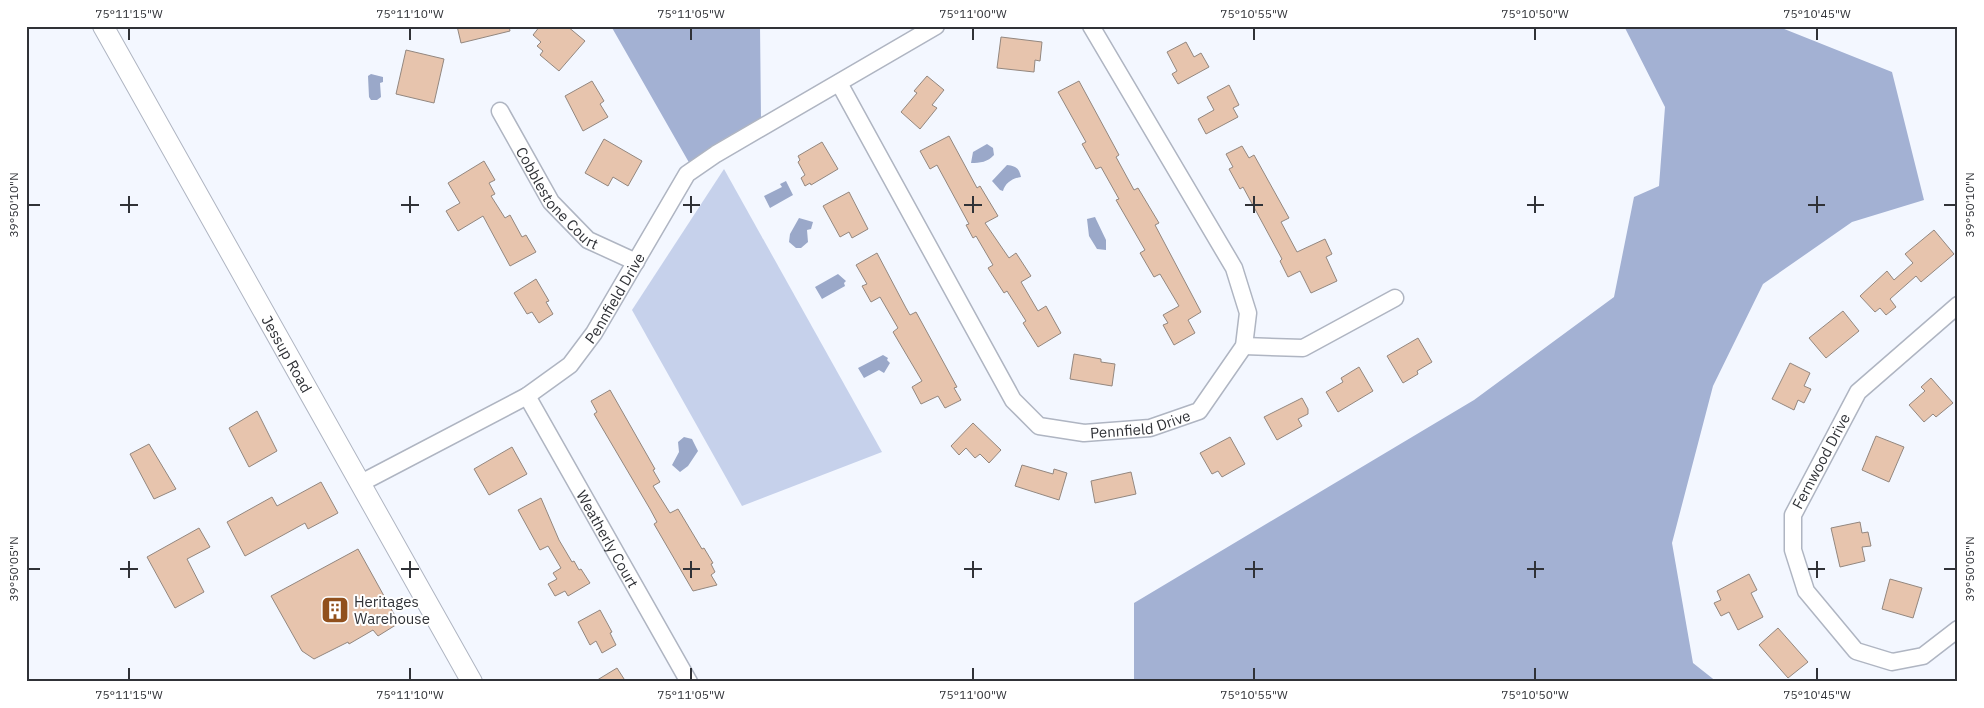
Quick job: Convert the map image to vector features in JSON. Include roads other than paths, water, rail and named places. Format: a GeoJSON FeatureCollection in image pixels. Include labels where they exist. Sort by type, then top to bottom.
{"type":"FeatureCollection","features":[{"type":"Feature","properties":{"kind":"street","name":"Jessup Road"},"geometry":{"type":"LineString","coordinates":[[103,26],[472,682]]}},
{"type":"Feature","properties":{"kind":"street","name":"Pennfield Drive"},"geometry":{"type":"LineString","coordinates":[[361,483],[527,396],[570,365],[594,333],[687,174],[936,26]]}},
{"type":"Feature","properties":{"kind":"street","name":"Pennfield Drive"},"geometry":{"type":"LineString","coordinates":[[839,83],[1013,400],[1040,426],[1084,433],[1150,428],[1199,411],[1244,346],[1248,313],[1234,268],[1091,26]]}},
{"type":"Feature","properties":{"kind":"street","name":"Cobblestone Court"},"geometry":{"type":"LineString","coordinates":[[500,111],[555,207],[588,240],[636,262]]}},
{"type":"Feature","properties":{"kind":"street"},"geometry":{"type":"LineString","coordinates":[[1244,346],[1303,348],[1395,298]]}},
{"type":"Feature","properties":{"kind":"street","name":"Fernwood Drive"},"geometry":{"type":"LineString","coordinates":[[1958,305],[1858,392],[1793,515],[1793,550],[1806,591],[1856,652],[1892,662],[1923,656],[1958,629]]}},
{"type":"Feature","properties":{"kind":"street","name":"Weatherly Court"},"geometry":{"type":"LineString","coordinates":[[527,396],[689,682]]}},
{"type":"Feature","properties":{"kind":"place","name":"Heritages Warehouse"},"geometry":{"type":"Point","coordinates":[335,610]}}]}
